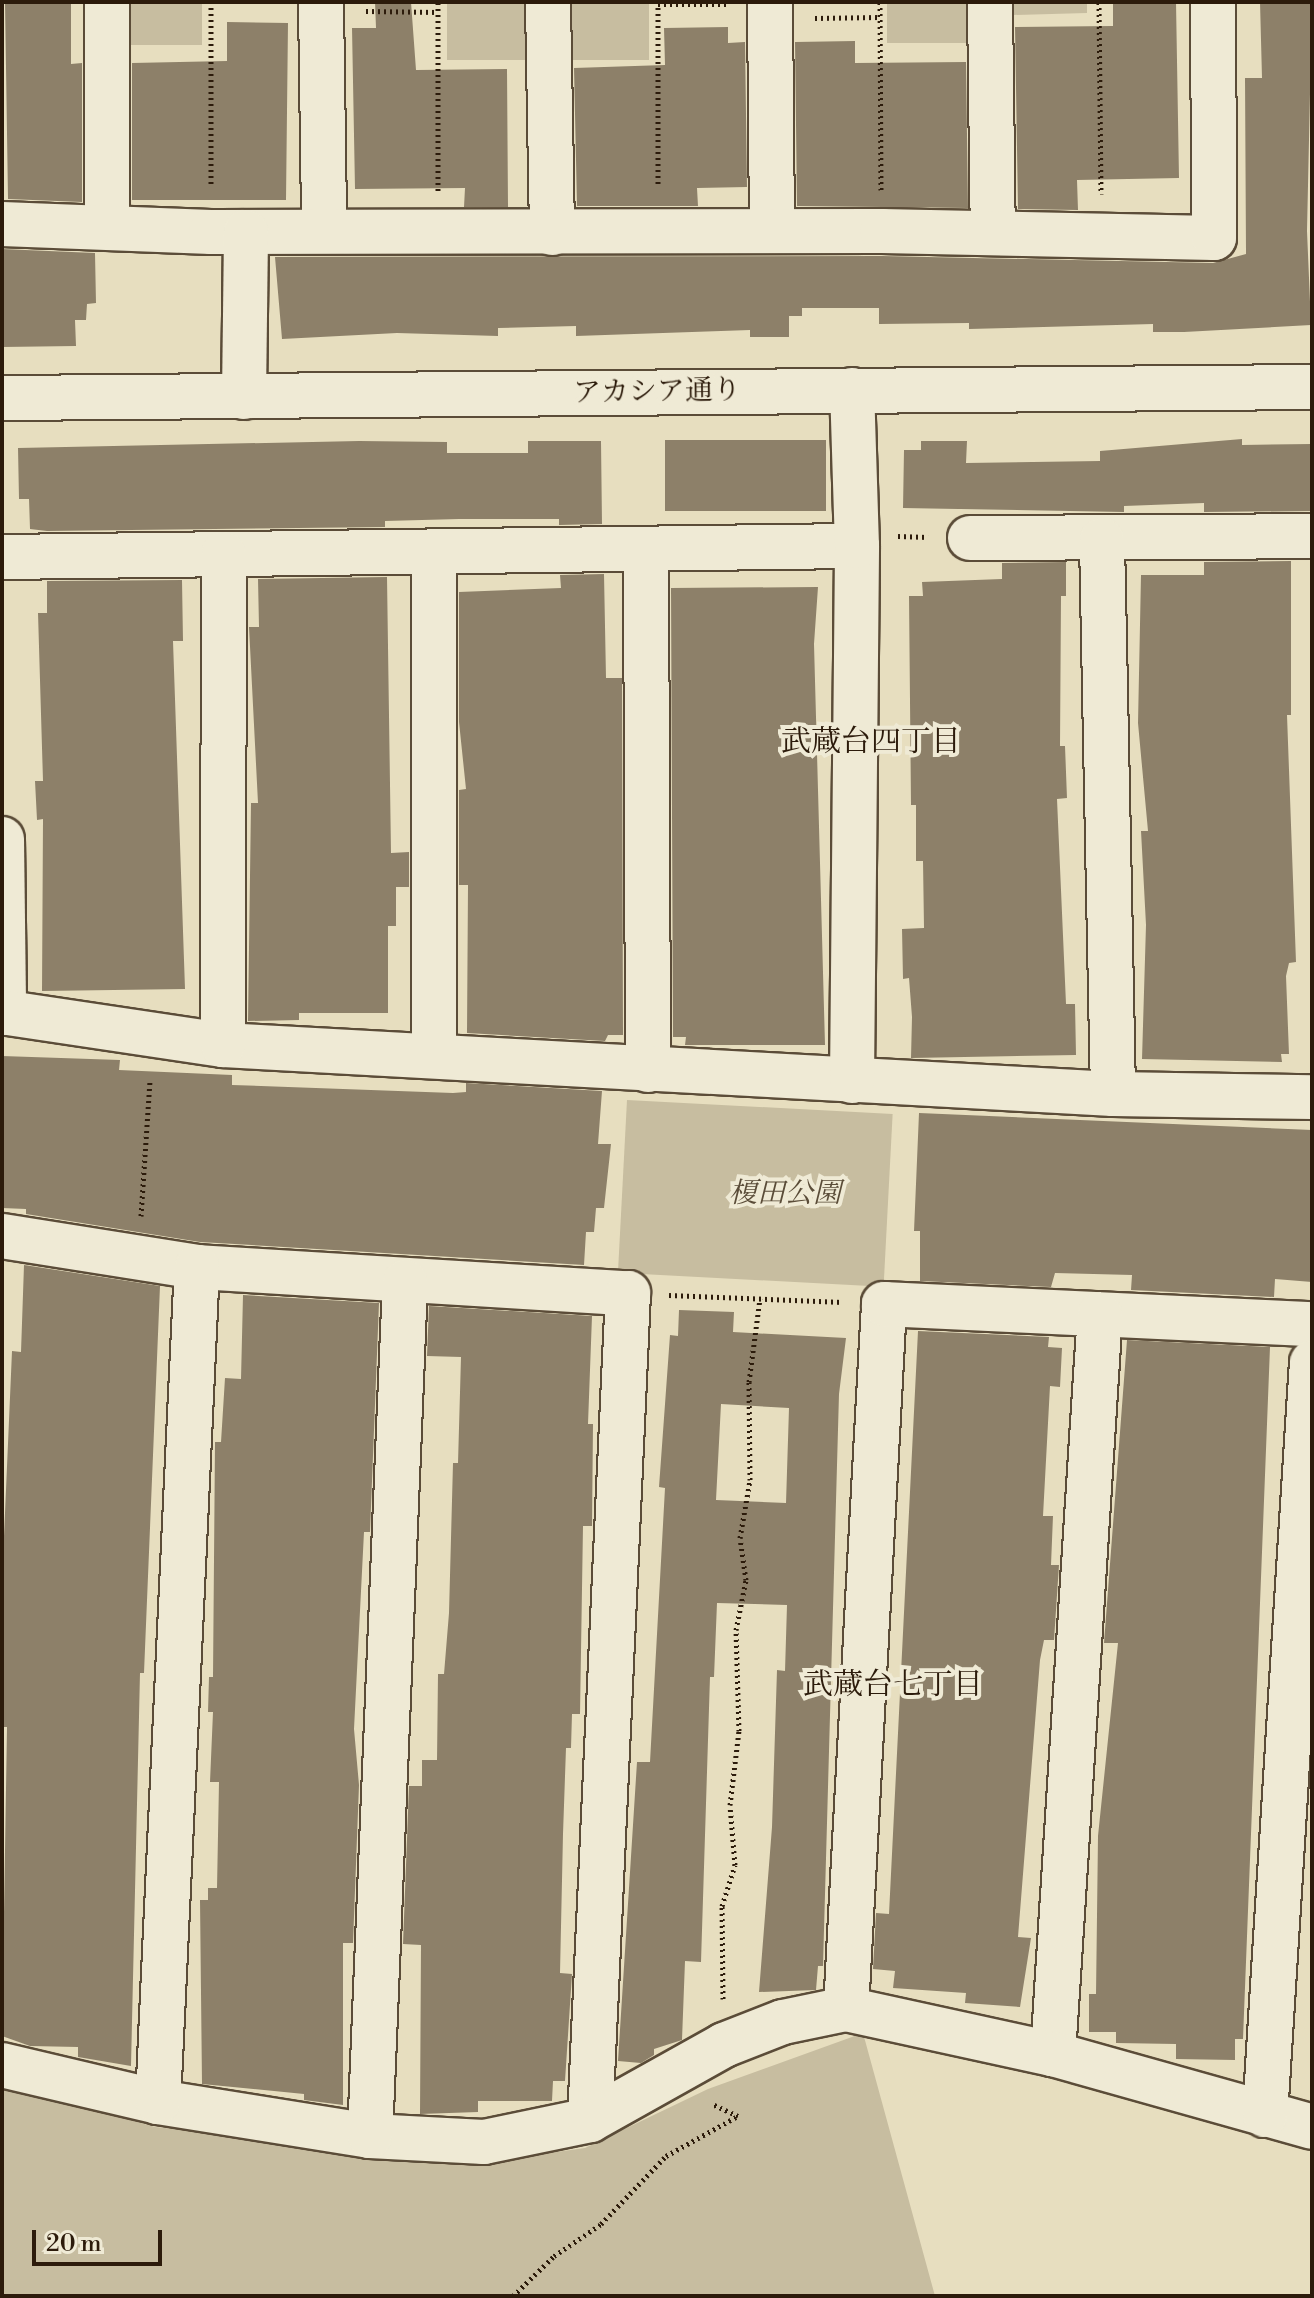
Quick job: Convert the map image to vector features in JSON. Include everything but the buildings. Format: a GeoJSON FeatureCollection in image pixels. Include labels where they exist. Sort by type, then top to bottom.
{"type":"FeatureCollection","features":[{"type":"Feature","properties":{"kind":"street"},"geometry":{"type":"LineString","coordinates":[[107,2],[107,227]]}},
{"type":"Feature","properties":{"kind":"street"},"geometry":{"type":"LineString","coordinates":[[548,2],[552,233]]}},
{"type":"Feature","properties":{"kind":"street"},"geometry":{"type":"LineString","coordinates":[[990,2],[993,232]]}},
{"type":"Feature","properties":{"kind":"street"},"geometry":{"type":"LineString","coordinates":[[2,224],[228,232],[772,230],[1214,238],[1213,2]]}},
{"type":"Feature","properties":{"kind":"street"},"geometry":{"type":"LineString","coordinates":[[321,6],[324,230]]}},
{"type":"Feature","properties":{"kind":"street"},"geometry":{"type":"LineString","coordinates":[[770,8],[772,230]]}},
{"type":"Feature","properties":{"kind":"street"},"geometry":{"type":"LineString","coordinates":[[228,232],[244,397]]}},
{"type":"Feature","properties":{"kind":"street","name":"アカシア通り"},"geometry":{"type":"LineString","coordinates":[[2,398],[1312,387]]}},
{"type":"Feature","properties":{"kind":"street"},"geometry":{"type":"LineString","coordinates":[[852,390],[857,541],[852,1081]]}},
{"type":"Feature","properties":{"kind":"street"},"geometry":{"type":"LineString","coordinates":[[970,538],[1102,540],[1312,536]]}},
{"type":"Feature","properties":{"kind":"street"},"geometry":{"type":"LineString","coordinates":[[1102,540],[1113,1094]]}},
{"type":"Feature","properties":{"kind":"street"},"geometry":{"type":"LineString","coordinates":[[2,557],[646,549],[857,541]]}},
{"type":"Feature","properties":{"kind":"street"},"geometry":{"type":"LineString","coordinates":[[646,549],[648,1070]]}},
{"type":"Feature","properties":{"kind":"street"},"geometry":{"type":"LineString","coordinates":[[434,552],[434,1055]]}},
{"type":"Feature","properties":{"kind":"street"},"geometry":{"type":"LineString","coordinates":[[223,1045],[224,554]]}},
{"type":"Feature","properties":{"kind":"street"},"geometry":{"type":"LineString","coordinates":[[2,839],[3,1012],[223,1045],[1113,1094],[1312,1097]]}},
{"type":"Feature","properties":{"kind":"street"},"geometry":{"type":"LineString","coordinates":[[2,1236],[197,1267],[405,1282],[628,1293],[590,2120]]}},
{"type":"Feature","properties":{"kind":"street"},"geometry":{"type":"LineString","coordinates":[[158,2102],[197,1267]]}},
{"type":"Feature","properties":{"kind":"street"},"geometry":{"type":"LineString","coordinates":[[370,2136],[405,1282]]}},
{"type":"Feature","properties":{"kind":"street"},"geometry":{"type":"LineString","coordinates":[[846,2009],[884,1304],[1312,1324]]}},
{"type":"Feature","properties":{"kind":"street"},"geometry":{"type":"LineString","coordinates":[[1053,2054],[1100,1314]]}},
{"type":"Feature","properties":{"kind":"street"},"geometry":{"type":"LineString","coordinates":[[1265,2115],[1312,1362]]}},
{"type":"Feature","properties":{"kind":"street"},"geometry":{"type":"LineString","coordinates":[[2,2065],[158,2102],[370,2136],[484,2142],[590,2120],[724,2045],[783,2022],[846,2009],[1053,2054],[1312,2127]]}},
{"type":"Feature","properties":{"kind":"path"},"geometry":{"type":"LineString","coordinates":[[211,2],[228,232]]}},
{"type":"Feature","properties":{"kind":"path"},"geometry":{"type":"LineString","coordinates":[[438,2],[438,232]]}},
{"type":"Feature","properties":{"kind":"path"},"geometry":{"type":"LineString","coordinates":[[880,2],[882,231]]}},
{"type":"Feature","properties":{"kind":"path"},"geometry":{"type":"LineString","coordinates":[[1099,2],[1102,235]]}},
{"type":"Feature","properties":{"kind":"path"},"geometry":{"type":"LineString","coordinates":[[658,232],[658,3],[880,17]]}},
{"type":"Feature","properties":{"kind":"path"},"geometry":{"type":"LineString","coordinates":[[321,6],[438,12]]}},
{"type":"Feature","properties":{"kind":"path"},"geometry":{"type":"LineString","coordinates":[[857,541],[970,538]]}},
{"type":"Feature","properties":{"kind":"path"},"geometry":{"type":"LineString","coordinates":[[139,1257],[152,1035]]}},
{"type":"Feature","properties":{"kind":"path"},"geometry":{"type":"LineString","coordinates":[[628,1293],[884,1304]]}},
{"type":"Feature","properties":{"kind":"path"},"geometry":{"type":"LineString","coordinates":[[724,2045],[722,1906],[735,1865],[730,1805],[739,1731],[736,1630],[746,1580],[740,1538],[750,1480],[749,1382],[760,1299]]}},
{"type":"Feature","properties":{"kind":"path"},"geometry":{"type":"LineString","coordinates":[[513,2296],[554,2256],[601,2224],[666,2156],[738,2116],[706,2103]]}},
{"type":"Feature","properties":{"kind":"green space"},"geometry":{"type":"Polygon","coordinates":[[[130,2],[202,2],[202,45],[130,45],[130,2]]]}},
{"type":"Feature","properties":{"kind":"green space"},"geometry":{"type":"Polygon","coordinates":[[[447,2],[530,2],[530,60],[447,60],[447,2]]]}},
{"type":"Feature","properties":{"kind":"green space"},"geometry":{"type":"Polygon","coordinates":[[[571,2],[649,2],[649,60],[571,60],[571,2]]]}},
{"type":"Feature","properties":{"kind":"green space"},"geometry":{"type":"Polygon","coordinates":[[[887,2],[979,2],[979,43],[887,43],[887,2]]]}},
{"type":"Feature","properties":{"kind":"green space"},"geometry":{"type":"Polygon","coordinates":[[[1013,2],[1087,2],[1087,13],[1013,15],[1013,2]]]}},
{"type":"Feature","properties":{"kind":"green space","name":"榎田公園"},"geometry":{"type":"Polygon","coordinates":[[[627,1100],[893,1114],[884,1287],[618,1273],[627,1100]]]}},
{"type":"Feature","properties":{"kind":"green space"},"geometry":{"type":"Polygon","coordinates":[[[863,2033],[935,2296],[2,2296],[2,2084],[155,2127],[492,2161],[585,2148],[708,2089],[863,2033]]]}},
{"type":"Feature","properties":{"kind":"district","name":"武蔵台四丁目"},"geometry":{"type":"Point","coordinates":[871,742]}},
{"type":"Feature","properties":{"kind":"district","name":"武蔵台七丁目"},"geometry":{"type":"Point","coordinates":[893,1685]}}]}
